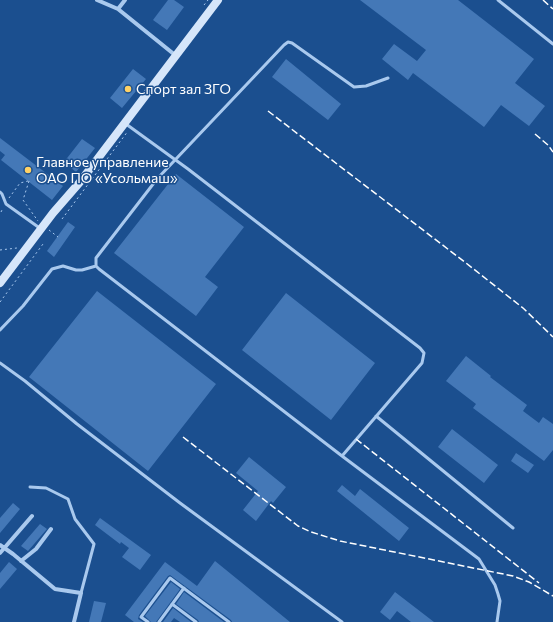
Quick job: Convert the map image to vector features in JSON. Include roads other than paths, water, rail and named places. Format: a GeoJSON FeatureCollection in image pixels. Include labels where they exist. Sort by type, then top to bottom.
{"type":"FeatureCollection","features":[{"type":"Feature","properties":{"kind":"street"},"geometry":{"type":"LineString","coordinates":[[97,0],[118,9],[175,56]]}},
{"type":"Feature","properties":{"kind":"street"},"geometry":{"type":"LineString","coordinates":[[118,9],[125,0]]}},
{"type":"Feature","properties":{"kind":"street"},"geometry":{"type":"LineString","coordinates":[[0,283],[42,227],[128,125],[175,56],[218,0]]}},
{"type":"Feature","properties":{"kind":"street"},"geometry":{"type":"LineString","coordinates":[[0,553],[2,547],[32,516]]}},
{"type":"Feature","properties":{"kind":"street"},"geometry":{"type":"LineString","coordinates":[[21,561],[36,549],[50,529]]}},
{"type":"Feature","properties":{"kind":"street"},"geometry":{"type":"LineString","coordinates":[[2,547],[13,554],[55,589],[81,594],[74,622]]}},
{"type":"Feature","properties":{"kind":"lane"},"geometry":{"type":"LineString","coordinates":[[498,0],[553,44]]}},
{"type":"Feature","properties":{"kind":"lane"},"geometry":{"type":"LineString","coordinates":[[388,78],[366,86],[354,87],[292,43],[288,42],[157,179],[96,258],[96,266],[482,562],[494,585],[500,601],[497,622]]}},
{"type":"Feature","properties":{"kind":"lane"},"geometry":{"type":"LineString","coordinates":[[128,125],[420,348],[424,353],[422,363],[342,456]]}},
{"type":"Feature","properties":{"kind":"lane"},"geometry":{"type":"LineString","coordinates":[[0,192],[6,204],[42,227]]}},
{"type":"Feature","properties":{"kind":"lane"},"geometry":{"type":"LineString","coordinates":[[0,330],[23,306],[52,269],[63,266],[76,270],[82,270],[96,266]]}},
{"type":"Feature","properties":{"kind":"lane"},"geometry":{"type":"LineString","coordinates":[[0,363],[25,381],[77,424],[174,499],[342,622]]}},
{"type":"Feature","properties":{"kind":"lane"},"geometry":{"type":"LineString","coordinates":[[376,416],[513,528]]}},
{"type":"Feature","properties":{"kind":"lane"},"geometry":{"type":"LineString","coordinates":[[30,487],[46,488],[68,499],[75,519],[94,544],[81,594]]}},
{"type":"Feature","properties":{"kind":"lane"},"geometry":{"type":"LineString","coordinates":[[148,622],[141,617],[170,578],[228,622]]}},
{"type":"Feature","properties":{"kind":"lane"},"geometry":{"type":"LineString","coordinates":[[159,622],[184,588]]}},
{"type":"Feature","properties":{"kind":"lane"},"geometry":{"type":"LineString","coordinates":[[172,604],[196,622]]}},
{"type":"Feature","properties":{"kind":"railway"},"geometry":{"type":"LineString","coordinates":[[543,0],[553,9]]}},
{"type":"Feature","properties":{"kind":"railway"},"geometry":{"type":"LineString","coordinates":[[268,111],[523,308],[553,337]]}},
{"type":"Feature","properties":{"kind":"railway"},"geometry":{"type":"LineString","coordinates":[[535,134],[548,145],[553,152]]}},
{"type":"Feature","properties":{"kind":"railway"},"geometry":{"type":"LineString","coordinates":[[183,437],[298,526],[311,532],[340,541],[513,576],[529,582],[553,596]]}},
{"type":"Feature","properties":{"kind":"railway"},"geometry":{"type":"LineString","coordinates":[[356,439],[539,583]]}},
{"type":"Feature","properties":{"kind":"place","name":"Спорт зал ЗГО"},"geometry":{"type":"Point","coordinates":[128,89]}},
{"type":"Feature","properties":{"kind":"place","name":"Главное управление ОАО ПО «Усольмаш»"},"geometry":{"type":"Point","coordinates":[28,170]}}]}
